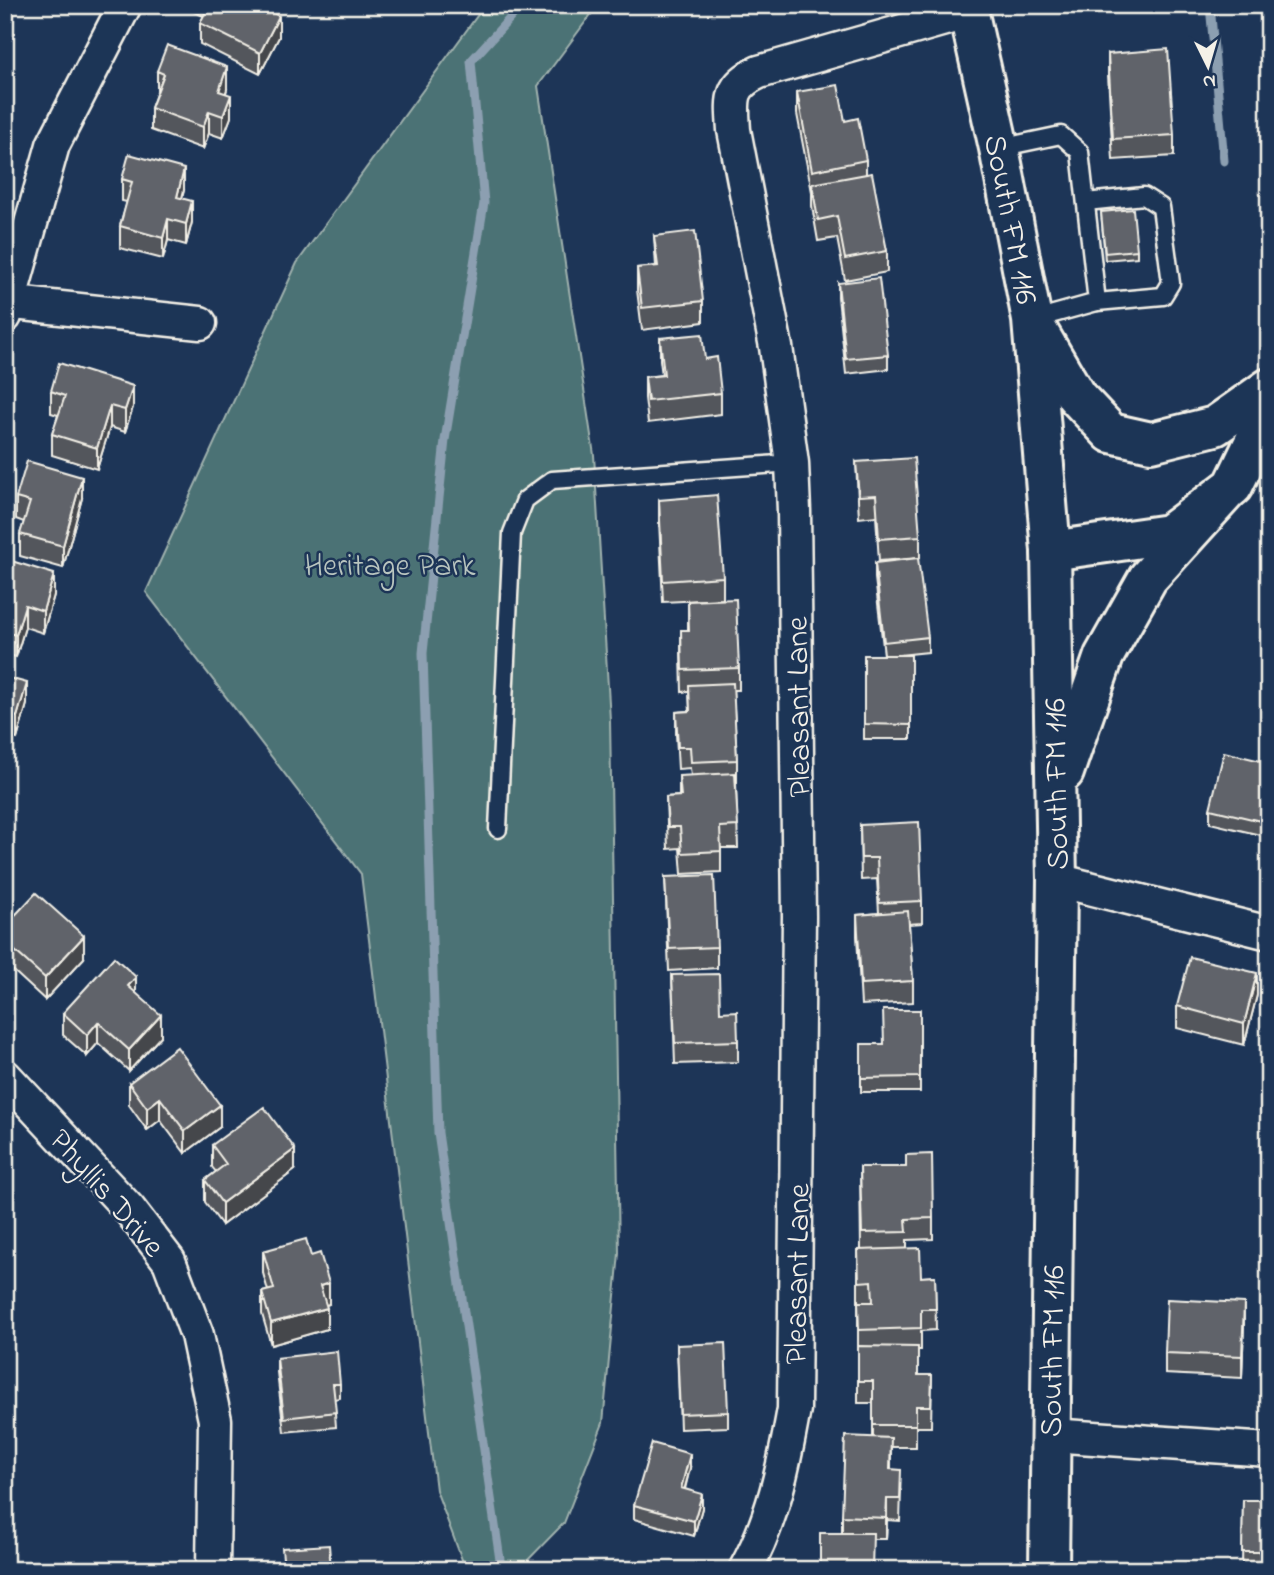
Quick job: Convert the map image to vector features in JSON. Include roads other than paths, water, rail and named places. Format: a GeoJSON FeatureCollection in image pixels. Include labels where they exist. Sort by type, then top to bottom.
{"type":"FeatureCollection","features":[{"type":"Feature","properties":{"kind":"main road","name":"South FM 116"},"geometry":{"type":"LineString","coordinates":[[968,9],[999,148],[1031,320],[1051,551],[1057,880],[1049,1570]]}},
{"type":"Feature","properties":{"kind":"main road"},"geometry":{"type":"LineString","coordinates":[[1031,320],[1076,396],[1111,433],[1151,442],[1215,426],[1269,388]]}},
{"type":"Feature","properties":{"kind":"main road"},"geometry":{"type":"LineString","coordinates":[[1051,551],[1169,534],[1233,486],[1269,412]]}},
{"type":"Feature","properties":{"kind":"main road"},"geometry":{"type":"LineString","coordinates":[[1055,797],[1104,656],[1135,600],[1148,578],[1227,491]]}},
{"type":"Feature","properties":{"kind":"street"},"geometry":{"type":"LineString","coordinates":[[125,5],[53,145],[7,307],[200,323]]}},
{"type":"Feature","properties":{"kind":"street","name":"Pleasant Lane"},"geometry":{"type":"LineString","coordinates":[[745,1570],[755,1553],[782,1479],[794,1409],[799,916],[792,463],[776,347],[734,130],[732,99],[741,81],[759,72],[968,9]]}},
{"type":"Feature","properties":{"kind":"street"},"geometry":{"type":"LineString","coordinates":[[1057,880],[1269,933]]}},
{"type":"Feature","properties":{"kind":"street","name":"Phyllis Drive"},"geometry":{"type":"LineString","coordinates":[[5,1076],[129,1209],[169,1261],[197,1335],[215,1420],[213,1570]]}},
{"type":"Feature","properties":{"kind":"street"},"geometry":{"type":"LineString","coordinates":[[1050,1435],[1269,1450]]}},
{"type":"Feature","properties":{"kind":"lane"},"geometry":{"type":"LineString","coordinates":[[999,148],[1061,135],[1080,152],[1097,302]]}},
{"type":"Feature","properties":{"kind":"lane"},"geometry":{"type":"LineString","coordinates":[[1031,320],[1097,302],[1163,296],[1171,283],[1161,207],[1144,196],[1086,202]]}},
{"type":"Feature","properties":{"kind":"lane"},"geometry":{"type":"LineString","coordinates":[[498,829],[512,533],[525,500],[552,480],[792,463]]}},
{"type":"Feature","properties":{"kind":"waterway"},"geometry":{"type":"LineString","coordinates":[[498,1570],[500,1560],[438,1133],[423,653],[445,440],[484,203],[471,61],[522,5]]}},
{"type":"Feature","properties":{"kind":"waterway"},"geometry":{"type":"LineString","coordinates":[[1210,5],[1224,161]]}},
{"type":"Feature","properties":{"kind":"park label","name":"Heritage Park"},"geometry":{"type":"Point","coordinates":[390,564]}}]}
